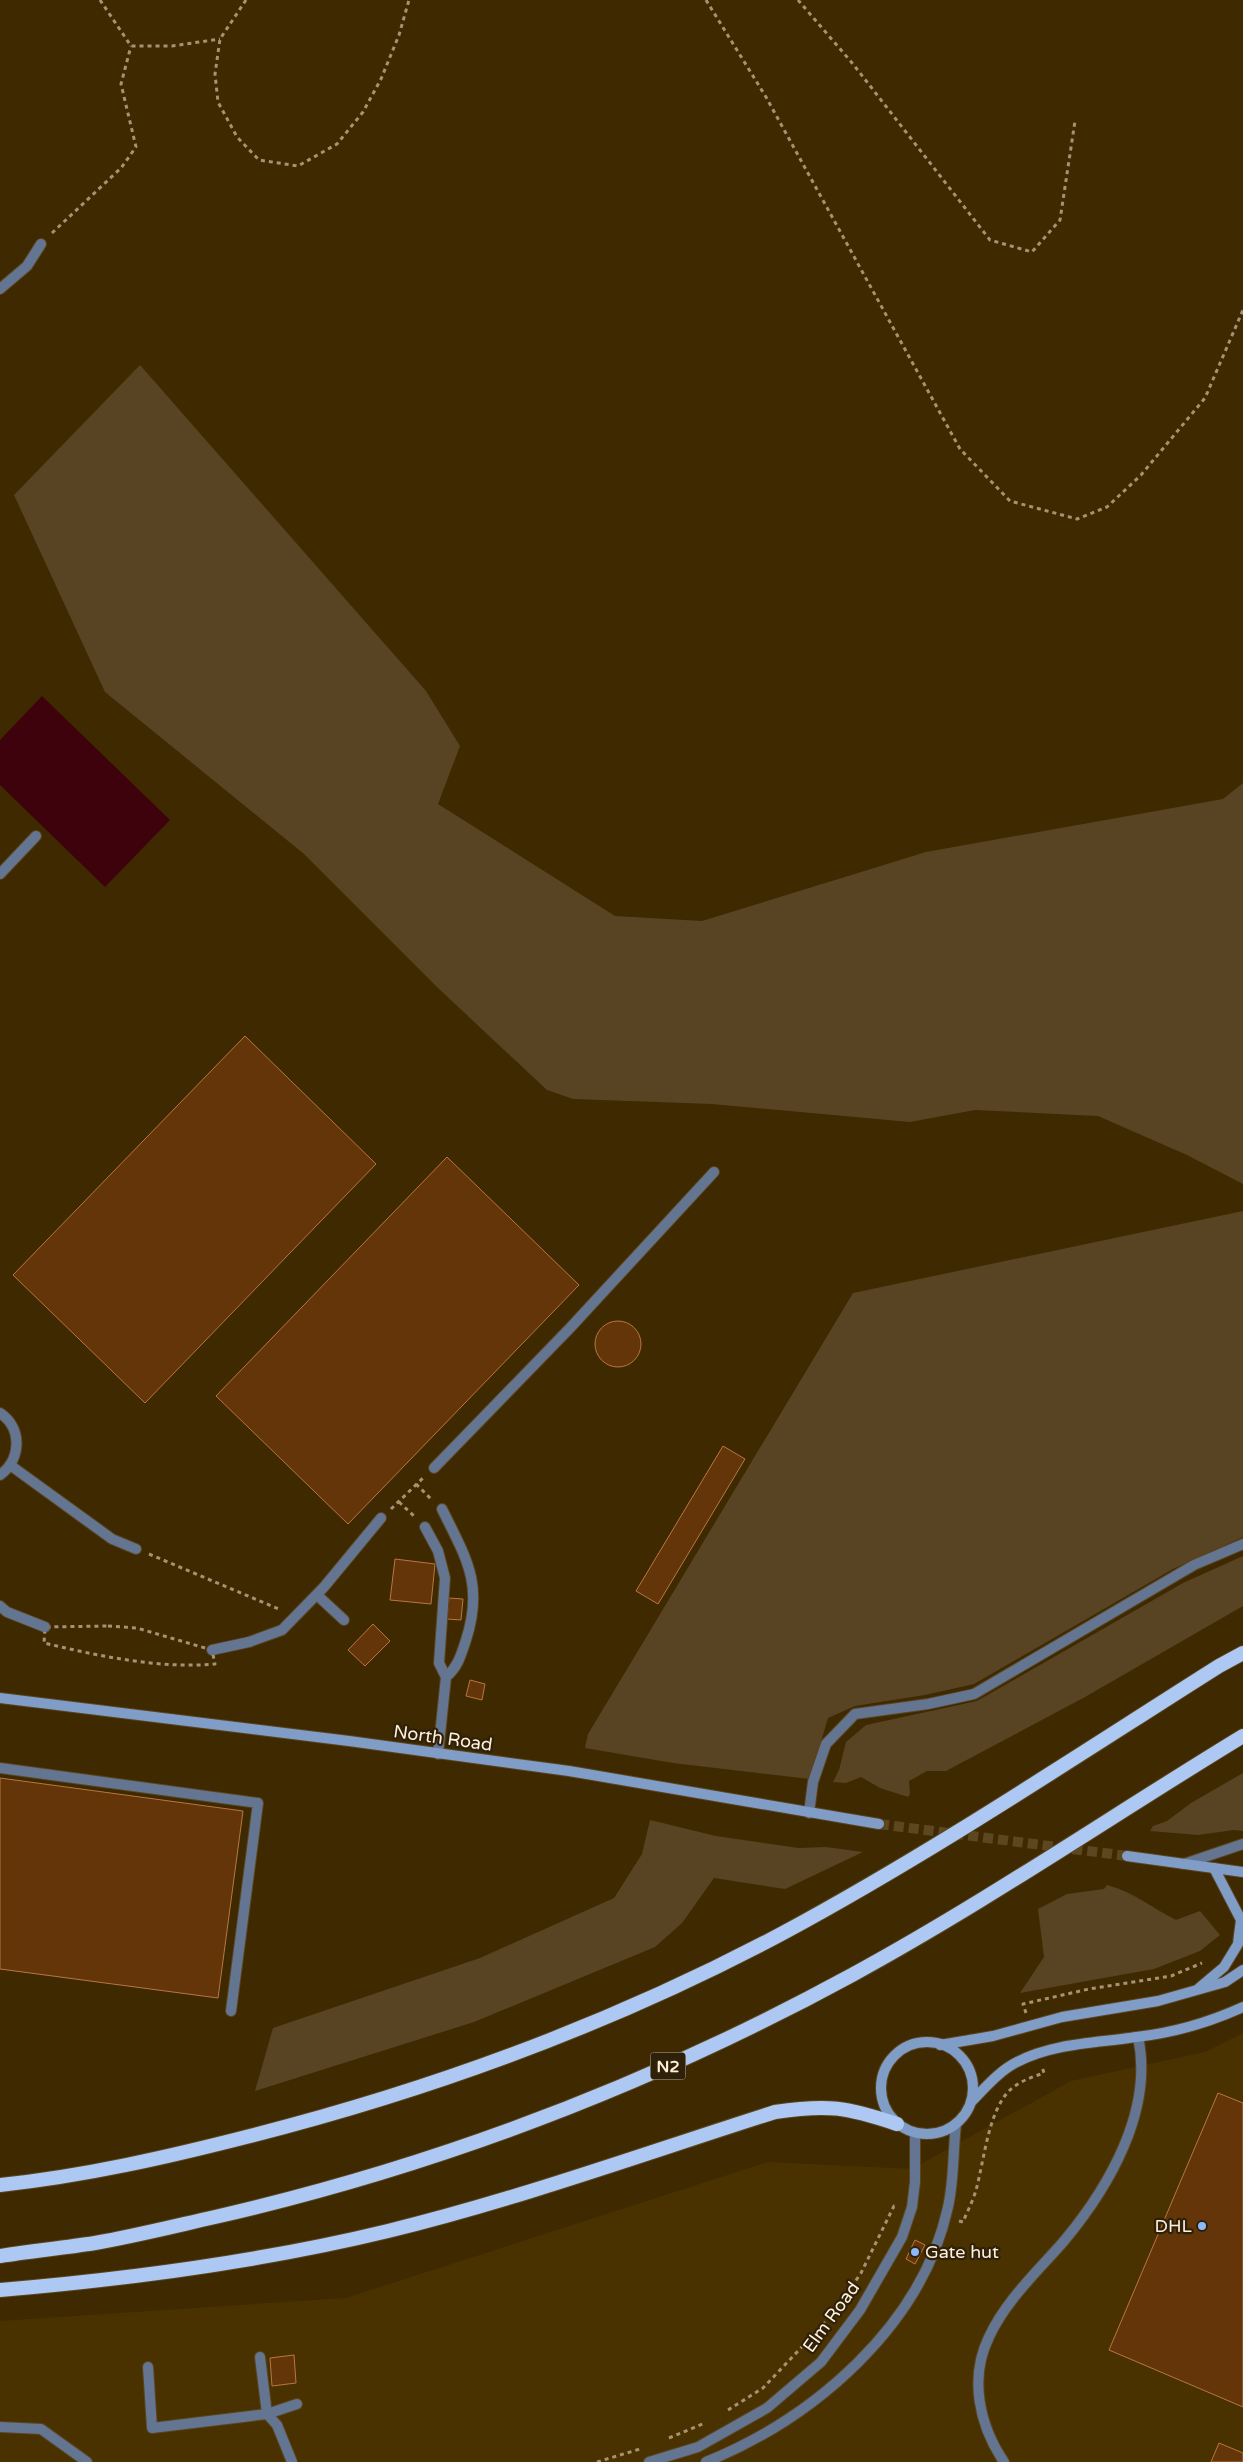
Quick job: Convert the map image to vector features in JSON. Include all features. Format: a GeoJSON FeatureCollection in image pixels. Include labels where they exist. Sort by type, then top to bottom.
{"type":"FeatureCollection","features":[{"type":"Feature","properties":{"kind":"highway"},"geometry":{"type":"LineString","coordinates":[[0,2185],[55,2179],[182,2153],[320,2118],[485,2066],[605,2019],[782,1933],[894,1870],[1243,1653]]}},
{"type":"Feature","properties":{"kind":"highway","name":"N2"},"geometry":{"type":"LineString","coordinates":[[0,2256],[97,2242],[298,2198],[404,2166],[465,2145],[640,2079],[760,2023],[854,1974],[982,1898],[1243,1736]]}},
{"type":"Feature","properties":{"kind":"highway"},"geometry":{"type":"LineString","coordinates":[[0,2290],[88,2283],[174,2272],[279,2254],[387,2231],[494,2203],[774,2112],[815,2106],[843,2108],[897,2124]]}},
{"type":"Feature","properties":{"kind":"main road","name":"North Road"},"geometry":{"type":"LineString","coordinates":[[0,1698],[569,1772],[879,1824]]}},
{"type":"Feature","properties":{"kind":"main road"},"geometry":{"type":"LineString","coordinates":[[1127,1856],[1243,1872]]}},
{"type":"Feature","properties":{"kind":"main road"},"geometry":{"type":"LineString","coordinates":[[1196,1990],[1224,1967],[1238,1944],[1241,1920],[1214,1868]]}},
{"type":"Feature","properties":{"kind":"main road"},"geometry":{"type":"LineString","coordinates":[[1243,1970],[1225,1982],[1158,2001],[1062,2017],[993,2036],[940,2044],[925,2042],[910,2046],[896,2054],[886,2066],[881,2081],[882,2097],[887,2112],[897,2124],[915,2133],[936,2133],[956,2124],[965,2114],[971,2102],[1004,2071],[1029,2056],[1092,2042],[1138,2037],[1196,2024],[1243,2007]]}},
{"type":"Feature","properties":{"kind":"main road"},"geometry":{"type":"LineString","coordinates":[[940,2044],[955,2052],[965,2063],[972,2082],[971,2102]]}},
{"type":"Feature","properties":{"kind":"street"},"geometry":{"type":"LineString","coordinates":[[0,289],[27,266],[41,244]]}},
{"type":"Feature","properties":{"kind":"street"},"geometry":{"type":"LineString","coordinates":[[0,874],[36,836]]}},
{"type":"Feature","properties":{"kind":"street"},"geometry":{"type":"LineString","coordinates":[[434,1468],[570,1328],[714,1172]]}},
{"type":"Feature","properties":{"kind":"street"},"geometry":{"type":"LineString","coordinates":[[0,1413],[11,1424],[16,1435],[17,1448],[10,1465],[0,1475]]}},
{"type":"Feature","properties":{"kind":"street"},"geometry":{"type":"LineString","coordinates":[[10,1465],[112,1539],[136,1549]]}},
{"type":"Feature","properties":{"kind":"street"},"geometry":{"type":"LineString","coordinates":[[442,1509],[466,1558],[475,1592],[469,1632],[456,1668],[446,1677]]}},
{"type":"Feature","properties":{"kind":"street"},"geometry":{"type":"LineString","coordinates":[[212,1650],[248,1642],[282,1630],[317,1595],[381,1518]]}},
{"type":"Feature","properties":{"kind":"street"},"geometry":{"type":"LineString","coordinates":[[425,1527],[438,1551],[445,1578],[439,1664],[446,1677],[438,1754]]}},
{"type":"Feature","properties":{"kind":"street"},"geometry":{"type":"LineString","coordinates":[[810,1812],[813,1782],[826,1744],[855,1714],[928,1704],[974,1694],[1194,1565],[1243,1544]]}},
{"type":"Feature","properties":{"kind":"street"},"geometry":{"type":"LineString","coordinates":[[317,1595],[344,1620]]}},
{"type":"Feature","properties":{"kind":"street"},"geometry":{"type":"LineString","coordinates":[[0,1606],[6,1612],[45,1627]]}},
{"type":"Feature","properties":{"kind":"street"},"geometry":{"type":"LineString","coordinates":[[0,1768],[258,1803],[231,2011]]}},
{"type":"Feature","properties":{"kind":"street"},"geometry":{"type":"LineString","coordinates":[[1184,1864],[1243,1844]]}},
{"type":"Feature","properties":{"kind":"street"},"geometry":{"type":"LineString","coordinates":[[1004,2462],[991,2443],[980,2411],[978,2371],[980,2363],[989,2337],[1015,2297],[1087,2210],[1114,2167],[1131,2128],[1142,2074],[1142,2057],[1138,2037]]}},
{"type":"Feature","properties":{"kind":"street"},"geometry":{"type":"LineString","coordinates":[[706,2462],[776,2428],[834,2385],[887,2331],[917,2287],[941,2233],[949,2206],[956,2124]]}},
{"type":"Feature","properties":{"kind":"street","name":"Elm Road"},"geometry":{"type":"LineString","coordinates":[[649,2462],[698,2447],[767,2408],[821,2362],[860,2310],[902,2237],[912,2207],[915,2182],[915,2133]]}},
{"type":"Feature","properties":{"kind":"street"},"geometry":{"type":"LineString","coordinates":[[260,2357],[267,2414],[277,2426],[292,2462]]}},
{"type":"Feature","properties":{"kind":"street"},"geometry":{"type":"LineString","coordinates":[[148,2366],[152,2428],[267,2414],[297,2404]]}},
{"type":"Feature","properties":{"kind":"street"},"geometry":{"type":"LineString","coordinates":[[0,2427],[41,2429],[87,2462]]}},
{"type":"Feature","properties":{"kind":"path"},"geometry":{"type":"LineString","coordinates":[[41,244],[121,168],[136,147],[121,84],[131,46],[100,0]]}},
{"type":"Feature","properties":{"kind":"path"},"geometry":{"type":"LineString","coordinates":[[246,0],[220,40],[215,74],[218,102],[237,137],[259,160],[298,166],[337,144],[363,112],[381,79],[399,35],[410,0]]}},
{"type":"Feature","properties":{"kind":"path"},"geometry":{"type":"LineString","coordinates":[[706,0],[766,97],[960,449],[1010,501],[1077,519],[1107,507],[1141,475],[1205,398],[1243,310]]}},
{"type":"Feature","properties":{"kind":"path"},"geometry":{"type":"LineString","coordinates":[[798,0],[853,64],[990,240],[1032,252],[1060,220],[1075,121]]}},
{"type":"Feature","properties":{"kind":"path"},"geometry":{"type":"LineString","coordinates":[[131,46],[172,46],[220,40]]}},
{"type":"Feature","properties":{"kind":"path"},"geometry":{"type":"LineString","coordinates":[[381,1518],[434,1468]]}},
{"type":"Feature","properties":{"kind":"path"},"geometry":{"type":"LineString","coordinates":[[416,1484],[442,1509]]}},
{"type":"Feature","properties":{"kind":"path"},"geometry":{"type":"LineString","coordinates":[[399,1502],[425,1527]]}},
{"type":"Feature","properties":{"kind":"path"},"geometry":{"type":"LineString","coordinates":[[136,1549],[296,1616]]}},
{"type":"Feature","properties":{"kind":"path"},"geometry":{"type":"LineString","coordinates":[[108,1626],[137,1628],[212,1650],[215,1664],[183,1667],[81,1652],[44,1643],[45,1627],[108,1626]]}},
{"type":"Feature","properties":{"kind":"path"},"geometry":{"type":"LineString","coordinates":[[725,2412],[763,2388],[833,2314],[861,2273],[894,2206]]}},
{"type":"Feature","properties":{"kind":"path"},"geometry":{"type":"LineString","coordinates":[[666,2439],[710,2421]]}},
{"type":"Feature","properties":{"kind":"path"},"geometry":{"type":"LineString","coordinates":[[597,2462],[648,2446]]}},
{"type":"Feature","properties":{"kind":"shaded area"},"geometry":{"type":"Polygon","coordinates":[[[140,365],[426,691],[460,746],[438,804],[615,916],[702,921],[926,852],[1223,799],[1243,783],[1243,1184],[1187,1155],[1098,1116],[975,1110],[910,1122],[712,1104],[573,1099],[547,1090],[438,988],[304,854],[105,692],[14,495],[140,365]]]}},
{"type":"Feature","properties":{"kind":"shaded area"},"geometry":{"type":"Polygon","coordinates":[[[42,696],[170,820],[105,887],[0,785],[0,740],[42,696]]]}},
{"type":"Feature","properties":{"kind":"shaded area"},"geometry":{"type":"Polygon","coordinates":[[[1243,1211],[1243,1537],[1173,1569],[974,1684],[925,1695],[855,1706],[828,1718],[810,1779],[673,1763],[585,1748],[588,1734],[853,1293],[1243,1211]]]}},
{"type":"Feature","properties":{"kind":"shaded area"},"geometry":{"type":"Polygon","coordinates":[[[1243,1556],[1243,1606],[1085,1697],[946,1771],[927,1771],[909,1781],[910,1794],[908,1797],[880,1788],[861,1777],[846,1783],[833,1782],[839,1770],[846,1742],[866,1725],[977,1701],[1183,1583],[1243,1556]]]}},
{"type":"Feature","properties":{"kind":"shaded area"},"geometry":{"type":"Polygon","coordinates":[[[1243,1773],[1243,1831],[1234,1830],[1198,1835],[1150,1831],[1153,1826],[1167,1821],[1191,1803],[1243,1773]]]}},
{"type":"Feature","properties":{"kind":"shaded area"},"geometry":{"type":"Polygon","coordinates":[[[650,1820],[716,1836],[799,1848],[826,1847],[863,1852],[785,1889],[714,1878],[682,1923],[655,1947],[474,2022],[255,2091],[273,2028],[480,1958],[614,1898],[642,1854],[650,1820]]]}},
{"type":"Feature","properties":{"kind":"shaded area"},"geometry":{"type":"Polygon","coordinates":[[[1107,1885],[1134,1896],[1176,1920],[1200,1911],[1220,1935],[1200,1951],[1154,1969],[1020,1993],[1044,1957],[1038,1909],[1067,1894],[1104,1889],[1107,1885]]]}},
{"type":"Feature","properties":{"kind":"shaded area"},"geometry":{"type":"Polygon","coordinates":[[[1243,2033],[1243,2462],[0,2462],[0,2321],[346,2298],[768,2162],[912,2169],[1071,2081],[1205,2052],[1243,2033]]]}},
{"type":"Feature","properties":{"kind":"building"},"geometry":{"type":"Polygon","coordinates":[[[245,1036],[376,1164],[145,1403],[13,1275],[245,1036]]]}},
{"type":"Feature","properties":{"kind":"building"},"geometry":{"type":"Polygon","coordinates":[[[447,1157],[579,1285],[348,1524],[216,1396],[447,1157]]]}},
{"type":"Feature","properties":{"kind":"building"},"geometry":{"type":"Polygon","coordinates":[[[614,1321],[622,1321],[631,1325],[637,1331],[641,1344],[637,1357],[631,1363],[622,1367],[614,1367],[605,1363],[599,1357],[595,1348],[595,1340],[599,1331],[605,1325],[614,1321]]]}},
{"type":"Feature","properties":{"kind":"building"},"geometry":{"type":"Polygon","coordinates":[[[723,1446],[745,1459],[658,1604],[636,1591],[723,1446]]]}},
{"type":"Feature","properties":{"kind":"building"},"geometry":{"type":"Polygon","coordinates":[[[395,1559],[435,1564],[431,1604],[390,1600],[395,1559]]]}},
{"type":"Feature","properties":{"kind":"building"},"geometry":{"type":"Polygon","coordinates":[[[449,1598],[463,1599],[461,1620],[447,1619],[449,1598]]]}},
{"type":"Feature","properties":{"kind":"building"},"geometry":{"type":"Polygon","coordinates":[[[373,1624],[390,1641],[365,1666],[348,1650],[373,1624]]]}},
{"type":"Feature","properties":{"kind":"building"},"geometry":{"type":"Polygon","coordinates":[[[470,1680],[485,1684],[482,1700],[466,1696],[470,1680]]]}},
{"type":"Feature","properties":{"kind":"building"},"geometry":{"type":"Polygon","coordinates":[[[0,1778],[243,1811],[218,1998],[0,1969],[0,1778]]]}},
{"type":"Feature","properties":{"kind":"building","name":"DHL"},"geometry":{"type":"Polygon","coordinates":[[[1218,2093],[1243,2103],[1243,2407],[1109,2350],[1218,2093]]]}},
{"type":"Feature","properties":{"kind":"building","name":"Gate hut"},"geometry":{"type":"Polygon","coordinates":[[[915,2240],[925,2245],[915,2264],[906,2259],[915,2240]]]}},
{"type":"Feature","properties":{"kind":"building"},"geometry":{"type":"Polygon","coordinates":[[[294,2355],[296,2383],[272,2386],[270,2358],[294,2355]]]}},
{"type":"Feature","properties":{"kind":"building"},"geometry":{"type":"Polygon","coordinates":[[[1219,2443],[1243,2453],[1243,2462],[1211,2462],[1219,2443]]]}},
{"type":"Feature","properties":{"kind":"tunnel"},"geometry":{"type":"LineString","coordinates":[[879,1824],[1127,1856]]}},
{"type":"Feature","properties":{"kind":"place","name":"DHL"},"geometry":{"type":"Point","coordinates":[1202,2226]}},
{"type":"Feature","properties":{"kind":"place","name":"Gate hut"},"geometry":{"type":"Point","coordinates":[915,2252]}}]}
